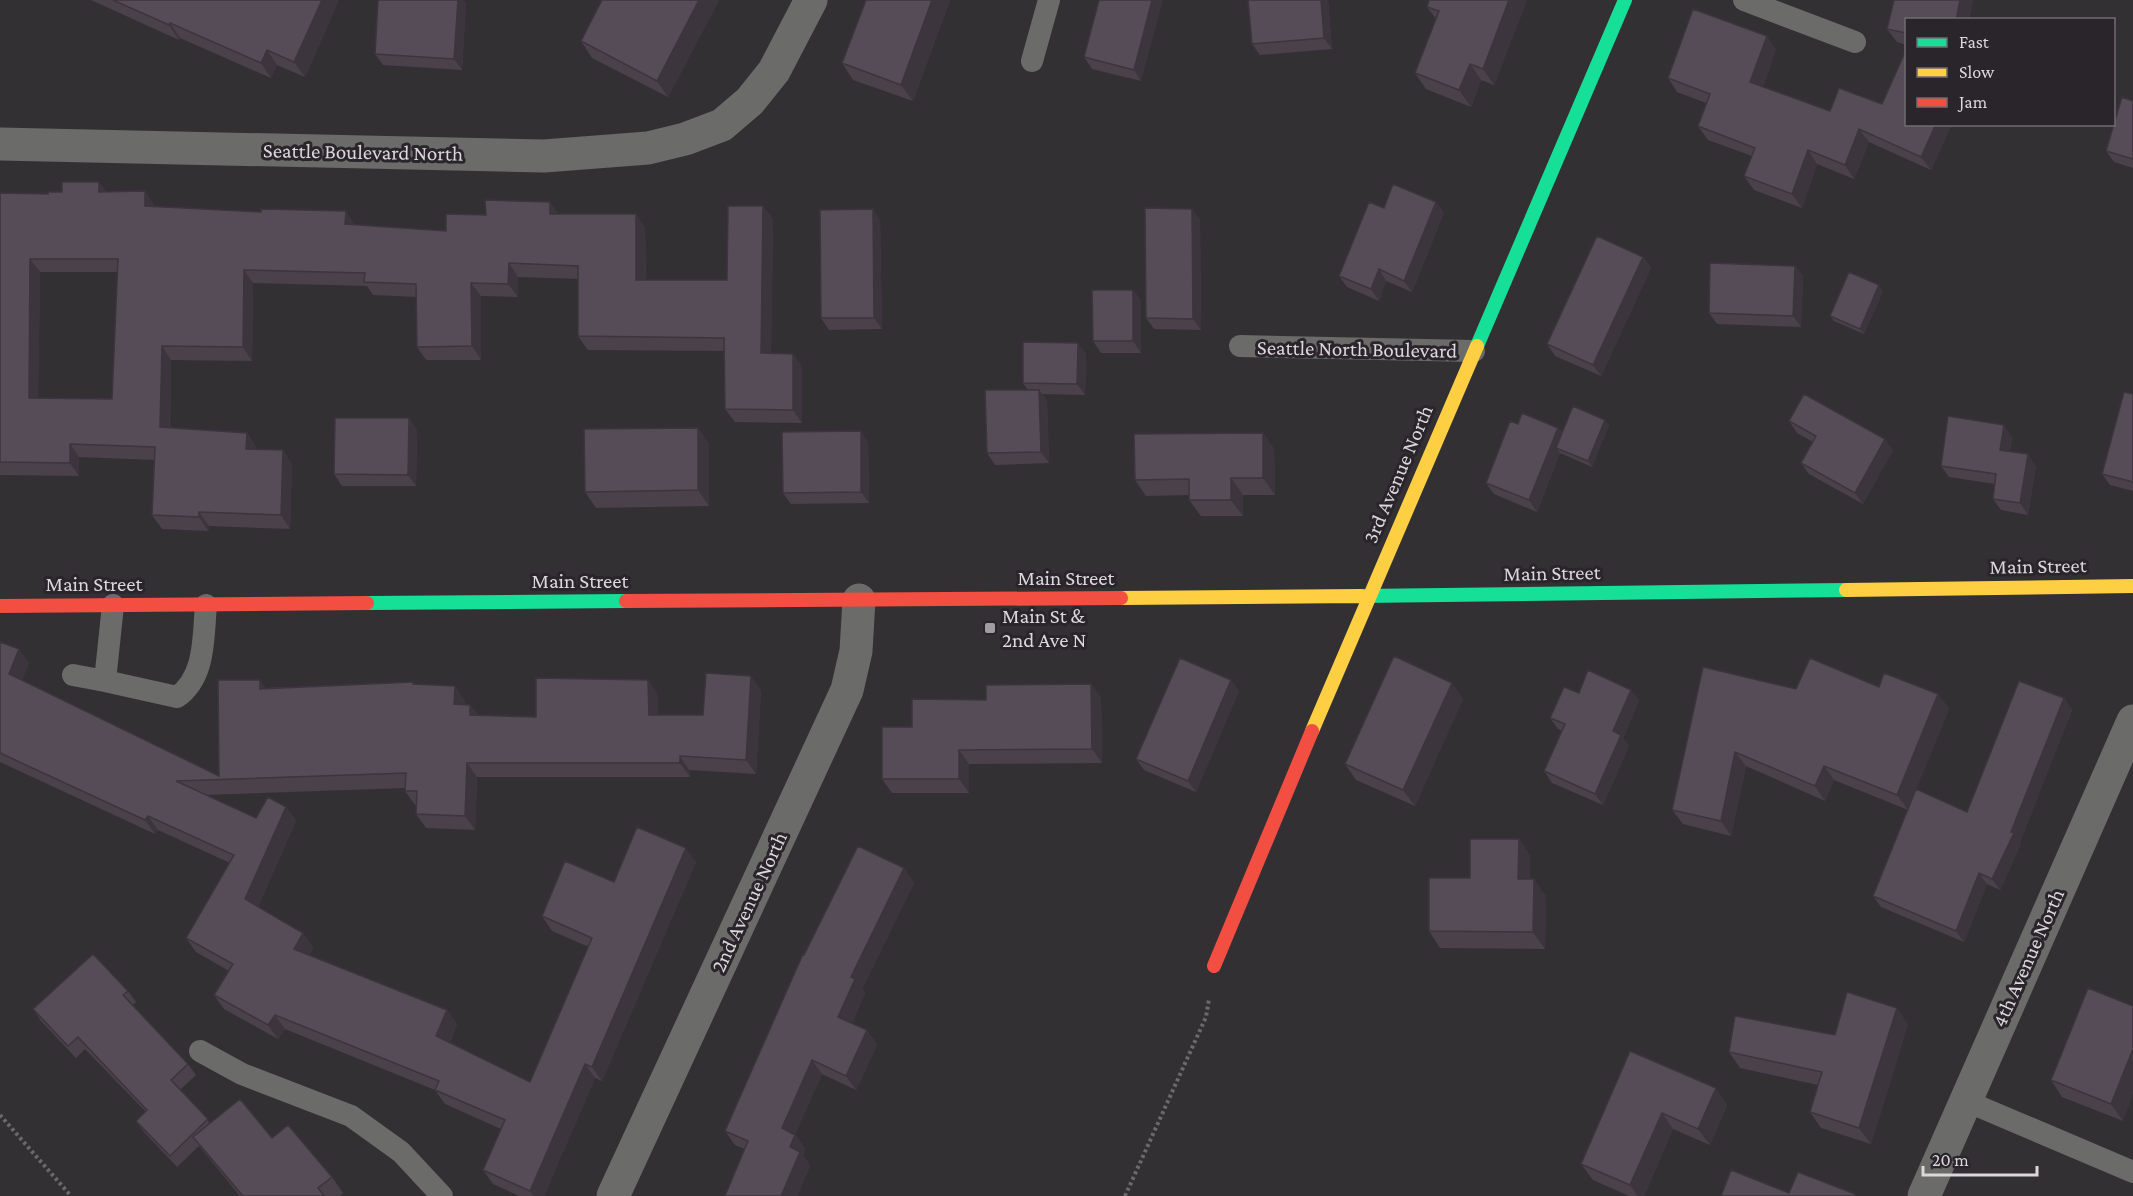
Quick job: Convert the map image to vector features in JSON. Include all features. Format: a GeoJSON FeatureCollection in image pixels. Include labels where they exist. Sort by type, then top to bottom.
{"type":"FeatureCollection","features":[{"type":"Feature","properties":{"kind":"street","name":"Seattle Boulevard North"},"geometry":{"type":"LineString","coordinates":[[0,144],[544,156],[648,148],[685,139],[722,125],[750,101],[774,71],[811,0]]}},
{"type":"Feature","properties":{"kind":"street","name":"3rd Avenue North"},"geometry":{"type":"LineString","coordinates":[[1214,966],[1369,596],[1625,0]]}},
{"type":"Feature","properties":{"kind":"street","name":"Main Street"},"geometry":{"type":"LineString","coordinates":[[0,606],[1369,596],[2133,585]]}},
{"type":"Feature","properties":{"kind":"street","name":"2nd Avenue North"},"geometry":{"type":"LineString","coordinates":[[613,1196],[847,690],[855,651],[859,600]]}},
{"type":"Feature","properties":{"kind":"street","name":"4th Avenue North"},"geometry":{"type":"LineString","coordinates":[[1924,1196],[2133,721]]}},
{"type":"Feature","properties":{"kind":"lane"},"geometry":{"type":"LineString","coordinates":[[1032,61],[1049,0]]}},
{"type":"Feature","properties":{"kind":"lane"},"geometry":{"type":"LineString","coordinates":[[1744,0],[1855,42]]}},
{"type":"Feature","properties":{"kind":"lane","name":"Seattle North Boulevard"},"geometry":{"type":"LineString","coordinates":[[1240,346],[1474,351]]}},
{"type":"Feature","properties":{"kind":"lane"},"geometry":{"type":"LineString","coordinates":[[105,681],[112,605]]}},
{"type":"Feature","properties":{"kind":"lane"},"geometry":{"type":"LineString","coordinates":[[73,675],[177,697],[187,690],[200,667],[206,605]]}},
{"type":"Feature","properties":{"kind":"lane"},"geometry":{"type":"LineString","coordinates":[[200,1051],[242,1074],[351,1116],[401,1152],[442,1196]]}},
{"type":"Feature","properties":{"kind":"lane"},"geometry":{"type":"LineString","coordinates":[[1966,1101],[2133,1172]]}},
{"type":"Feature","properties":{"kind":"path"},"geometry":{"type":"LineString","coordinates":[[1125,1196],[1206,1017],[1214,966]]}},
{"type":"Feature","properties":{"kind":"path"},"geometry":{"type":"LineString","coordinates":[[0,1115],[71,1196]]}},
{"type":"Feature","properties":{"kind":"building"},"geometry":{"type":"Polygon","coordinates":[[[113,0],[322,0],[294,62],[267,50],[261,63],[113,0]]]}},
{"type":"Feature","properties":{"kind":"building"},"geometry":{"type":"Polygon","coordinates":[[[378,0],[458,0],[454,59],[375,54],[378,0]]]}},
{"type":"Feature","properties":{"kind":"building"},"geometry":{"type":"Polygon","coordinates":[[[602,0],[699,0],[657,81],[581,41],[602,0]]]}},
{"type":"Feature","properties":{"kind":"building"},"geometry":{"type":"Polygon","coordinates":[[[866,0],[932,0],[901,85],[842,63],[866,0]]]}},
{"type":"Feature","properties":{"kind":"building"},"geometry":{"type":"Polygon","coordinates":[[[1099,0],[1152,0],[1134,70],[1084,57],[1099,0]]]}},
{"type":"Feature","properties":{"kind":"building"},"geometry":{"type":"Polygon","coordinates":[[[1248,0],[1321,0],[1324,38],[1252,44],[1248,0]]]}},
{"type":"Feature","properties":{"kind":"building"},"geometry":{"type":"Polygon","coordinates":[[[1429,0],[1509,0],[1483,69],[1470,64],[1459,90],[1415,73],[1439,11],[1427,7],[1429,0]]]}},
{"type":"Feature","properties":{"kind":"building"},"geometry":{"type":"Polygon","coordinates":[[[1894,0],[1960,0],[1956,18],[1905,18],[1905,33],[1887,29],[1894,0]]]}},
{"type":"Feature","properties":{"kind":"building"},"geometry":{"type":"Polygon","coordinates":[[[1693,9],[1767,36],[1750,82],[1830,111],[1839,88],[1882,104],[1905,52],[1905,126],[1935,126],[1921,157],[1859,129],[1845,165],[1808,150],[1792,194],[1744,176],[1755,148],[1698,126],[1710,94],[1668,78],[1693,9]]]}},
{"type":"Feature","properties":{"kind":"building"},"geometry":{"type":"Polygon","coordinates":[[[2122,97],[2133,101],[2133,159],[2106,151],[2122,97]]]}},
{"type":"Feature","properties":{"kind":"building"},"geometry":{"type":"Polygon","coordinates":[[[62,182],[99,182],[99,192],[145,191],[145,206],[261,212],[261,209],[346,211],[345,224],[446,231],[446,214],[486,215],[485,200],[550,202],[550,214],[636,214],[636,280],[727,280],[728,206],[763,206],[761,353],[793,354],[793,410],[725,409],[724,338],[578,336],[578,266],[509,263],[508,284],[471,283],[472,346],[417,347],[416,284],[364,282],[365,273],[244,270],[243,347],[162,346],[160,427],[247,433],[246,449],[283,450],[281,515],[199,512],[199,517],[152,515],[155,447],[70,444],[70,463],[0,462],[0,193],[62,192],[62,182]],[[30,259],[29,398],[112,399],[118,259],[30,259]]]}},
{"type":"Feature","properties":{"kind":"building"},"geometry":{"type":"Polygon","coordinates":[[[1393,184],[1436,202],[1404,281],[1379,269],[1371,289],[1339,276],[1369,202],[1384,208],[1393,184]]]}},
{"type":"Feature","properties":{"kind":"building"},"geometry":{"type":"Polygon","coordinates":[[[1145,208],[1192,209],[1193,319],[1146,318],[1145,208]]]}},
{"type":"Feature","properties":{"kind":"building"},"geometry":{"type":"Polygon","coordinates":[[[873,209],[874,318],[821,318],[820,210],[873,209]]]}},
{"type":"Feature","properties":{"kind":"building"},"geometry":{"type":"Polygon","coordinates":[[[1597,236],[1643,257],[1593,365],[1547,344],[1597,236]]]}},
{"type":"Feature","properties":{"kind":"building"},"geometry":{"type":"Polygon","coordinates":[[[1710,263],[1795,266],[1793,316],[1709,313],[1710,263]]]}},
{"type":"Feature","properties":{"kind":"building"},"geometry":{"type":"Polygon","coordinates":[[[1849,272],[1879,285],[1860,329],[1830,316],[1849,272]]]}},
{"type":"Feature","properties":{"kind":"building"},"geometry":{"type":"Polygon","coordinates":[[[1092,290],[1133,290],[1133,341],[1093,341],[1092,290]]]}},
{"type":"Feature","properties":{"kind":"building"},"geometry":{"type":"Polygon","coordinates":[[[1023,342],[1078,343],[1077,384],[1023,383],[1023,342]]]}},
{"type":"Feature","properties":{"kind":"building"},"geometry":{"type":"Polygon","coordinates":[[[985,390],[1039,390],[1041,452],[987,453],[985,390]]]}},
{"type":"Feature","properties":{"kind":"building"},"geometry":{"type":"Polygon","coordinates":[[[2124,392],[2133,394],[2133,482],[2102,474],[2124,392]]]}},
{"type":"Feature","properties":{"kind":"building"},"geometry":{"type":"Polygon","coordinates":[[[1804,394],[1885,439],[1855,493],[1801,463],[1816,436],[1789,421],[1804,394]]]}},
{"type":"Feature","properties":{"kind":"building"},"geometry":{"type":"Polygon","coordinates":[[[1573,406],[1605,420],[1588,461],[1556,448],[1573,406]]]}},
{"type":"Feature","properties":{"kind":"building"},"geometry":{"type":"Polygon","coordinates":[[[1522,413],[1558,428],[1529,500],[1486,483],[1510,421],[1518,424],[1522,413]]]}},
{"type":"Feature","properties":{"kind":"building"},"geometry":{"type":"Polygon","coordinates":[[[1948,416],[2004,425],[2000,450],[2028,454],[2020,503],[1993,499],[1996,474],[1941,466],[1948,416]]]}},
{"type":"Feature","properties":{"kind":"building"},"geometry":{"type":"Polygon","coordinates":[[[335,418],[409,418],[408,475],[334,474],[335,418]]]}},
{"type":"Feature","properties":{"kind":"building"},"geometry":{"type":"Polygon","coordinates":[[[698,428],[698,490],[585,492],[584,429],[698,428]]]}},
{"type":"Feature","properties":{"kind":"building"},"geometry":{"type":"Polygon","coordinates":[[[861,431],[861,492],[783,493],[782,432],[861,431]]]}},
{"type":"Feature","properties":{"kind":"building"},"geometry":{"type":"Polygon","coordinates":[[[1263,433],[1263,478],[1231,478],[1231,500],[1189,500],[1189,479],[1135,480],[1134,434],[1263,433]]]}},
{"type":"Feature","properties":{"kind":"building"},"geometry":{"type":"Polygon","coordinates":[[[0,642],[19,649],[9,674],[219,776],[218,680],[260,680],[260,689],[413,682],[413,684],[455,686],[454,704],[470,705],[470,715],[536,717],[536,678],[648,680],[649,715],[703,715],[706,673],[751,676],[746,760],[680,756],[680,763],[467,763],[465,816],[416,814],[417,791],[405,791],[406,773],[176,781],[256,818],[268,797],[286,807],[245,899],[303,933],[294,949],[447,1010],[436,1036],[530,1082],[592,938],[542,916],[565,861],[614,882],[637,827],[686,848],[592,1067],[585,1064],[530,1191],[483,1170],[505,1120],[435,1090],[439,1081],[275,1015],[268,1025],[214,995],[233,964],[186,938],[234,855],[148,816],[145,820],[0,753],[0,642]]]}},
{"type":"Feature","properties":{"kind":"building"},"geometry":{"type":"Polygon","coordinates":[[[1394,656],[1452,683],[1403,790],[1345,764],[1394,656]]]}},
{"type":"Feature","properties":{"kind":"building"},"geometry":{"type":"Polygon","coordinates":[[[1180,658],[1231,680],[1188,781],[1136,759],[1180,658]]]}},
{"type":"Feature","properties":{"kind":"building"},"geometry":{"type":"Polygon","coordinates":[[[1810,658],[1879,687],[1884,673],[1938,694],[1897,795],[1824,766],[1815,786],[1735,752],[1721,821],[1672,810],[1703,667],[1796,689],[1810,658]]]}},
{"type":"Feature","properties":{"kind":"building"},"geometry":{"type":"Polygon","coordinates":[[[1588,670],[1631,690],[1613,731],[1621,735],[1595,794],[1544,771],[1565,724],[1550,718],[1564,687],[1579,693],[1588,670]]]}},
{"type":"Feature","properties":{"kind":"building"},"geometry":{"type":"Polygon","coordinates":[[[2019,681],[2064,698],[2011,832],[2014,833],[1992,879],[1979,873],[1956,931],[1873,896],[1916,789],[1967,812],[2019,681]]]}},
{"type":"Feature","properties":{"kind":"building"},"geometry":{"type":"Polygon","coordinates":[[[1091,684],[1092,749],[959,750],[959,779],[882,779],[882,727],[912,727],[912,699],[986,700],[986,685],[1091,684]]]}},
{"type":"Feature","properties":{"kind":"building"},"geometry":{"type":"Polygon","coordinates":[[[1470,839],[1519,839],[1518,879],[1534,879],[1533,932],[1429,931],[1429,878],[1470,878],[1470,839]]]}},
{"type":"Feature","properties":{"kind":"building"},"geometry":{"type":"Polygon","coordinates":[[[858,846],[904,868],[851,977],[855,979],[838,1017],[867,1030],[846,1076],[812,1060],[782,1128],[795,1135],[790,1147],[800,1152],[781,1196],[725,1196],[748,1141],[725,1131],[803,954],[858,846]]]}},
{"type":"Feature","properties":{"kind":"building"},"geometry":{"type":"Polygon","coordinates":[[[93,954],[128,991],[123,995],[188,1064],[171,1080],[208,1119],[170,1156],[136,1121],[147,1110],[78,1037],[68,1046],[33,1009],[93,954]]]}},
{"type":"Feature","properties":{"kind":"building"},"geometry":{"type":"Polygon","coordinates":[[[2088,988],[2133,1006],[2133,1049],[2111,1104],[2051,1080],[2088,988]]]}},
{"type":"Feature","properties":{"kind":"building"},"geometry":{"type":"Polygon","coordinates":[[[1847,992],[1897,1008],[1859,1128],[1810,1112],[1822,1072],[1729,1052],[1735,1016],[1835,1035],[1847,992]]]}},
{"type":"Feature","properties":{"kind":"building"},"geometry":{"type":"Polygon","coordinates":[[[1630,1051],[1716,1088],[1698,1129],[1662,1113],[1630,1185],[1581,1164],[1630,1051]]]}},
{"type":"Feature","properties":{"kind":"building"},"geometry":{"type":"Polygon","coordinates":[[[240,1099],[272,1138],[288,1125],[332,1177],[318,1188],[324,1196],[243,1196],[193,1137],[240,1099]]]}},
{"type":"Feature","properties":{"kind":"building"},"geometry":{"type":"Polygon","coordinates":[[[1731,1170],[1789,1193],[1798,1172],[1855,1194],[1855,1196],[1721,1196],[1731,1170]]]}},
{"type":"Feature","properties":{"kind":"traffic: fast"},"geometry":{"type":"LineString","coordinates":[[1477,346],[1625,0]]}},
{"type":"Feature","properties":{"kind":"traffic: fast"},"geometry":{"type":"LineString","coordinates":[[1361,596],[1846,590]]}},
{"type":"Feature","properties":{"kind":"traffic: fast"},"geometry":{"type":"LineString","coordinates":[[367,603],[626,601]]}},
{"type":"Feature","properties":{"kind":"traffic: slow"},"geometry":{"type":"LineString","coordinates":[[1312,731],[1477,346]]}},
{"type":"Feature","properties":{"kind":"traffic: slow"},"geometry":{"type":"LineString","coordinates":[[1846,590],[2133,586]]}},
{"type":"Feature","properties":{"kind":"traffic: slow"},"geometry":{"type":"LineString","coordinates":[[1121,598],[1361,596]]}},
{"type":"Feature","properties":{"kind":"traffic: jam"},"geometry":{"type":"LineString","coordinates":[[626,601],[1121,598]]}},
{"type":"Feature","properties":{"kind":"traffic: jam"},"geometry":{"type":"LineString","coordinates":[[0,606],[367,603]]}},
{"type":"Feature","properties":{"kind":"traffic: jam"},"geometry":{"type":"LineString","coordinates":[[1214,966],[1312,731]]}},
{"type":"Feature","properties":{"kind":"place","name":"Main St & 2nd Ave N"},"geometry":{"type":"Point","coordinates":[990,628]}}]}
